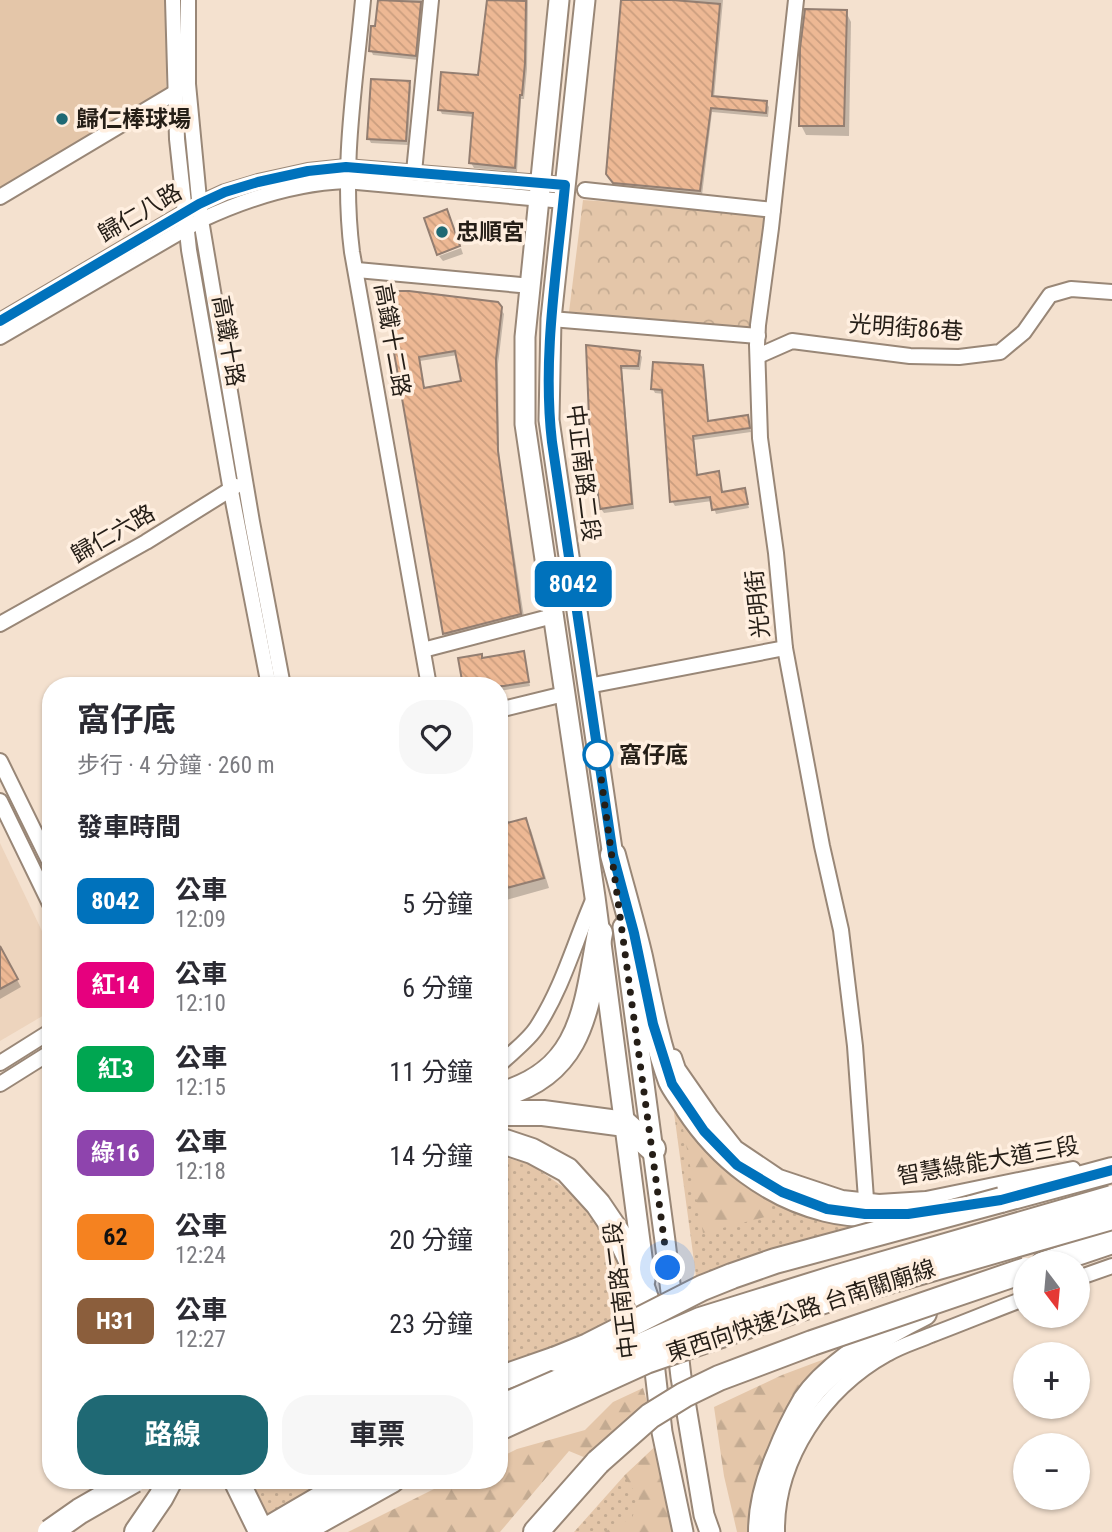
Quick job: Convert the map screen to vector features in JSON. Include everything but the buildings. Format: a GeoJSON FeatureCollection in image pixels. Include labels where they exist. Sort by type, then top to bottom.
{"type":"FeatureCollection","features":[{"type":"Feature","properties":{"kind":"highway"},"geometry":{"type":"LineString","coordinates":[[613,855],[646,984],[653,1024],[672,1084],[704,1131],[737,1165],[782,1192],[827,1209],[865,1214],[908,1214],[1001,1200]]}},
{"type":"Feature","properties":{"kind":"highway"},"geometry":{"type":"LineString","coordinates":[[508,1092],[535,1082],[560,1060],[578,1033],[587,1002],[600,933]]}},
{"type":"Feature","properties":{"kind":"highway"},"geometry":{"type":"LineString","coordinates":[[508,1113],[543,1112],[625,1124],[653,1149]]}},
{"type":"Feature","properties":{"kind":"highway"},"geometry":{"type":"LineString","coordinates":[[508,1143],[532,1151],[567,1170],[591,1196],[619,1236],[637,1273],[649,1307]]}},
{"type":"Feature","properties":{"kind":"highway"},"geometry":{"type":"LineString","coordinates":[[508,1376],[556,1359],[732,1276],[1112,1170]]}},
{"type":"Feature","properties":{"kind":"highway","name":"東西向快速公路 台南關廟線"},"geometry":{"type":"LineString","coordinates":[[508,1404],[700,1320],[1112,1198]]}},
{"type":"Feature","properties":{"kind":"highway","name":"東西向快速公路 台南關廟線"},"geometry":{"type":"LineString","coordinates":[[508,1424],[646,1361],[750,1325],[851,1292],[1112,1217]]}},
{"type":"Feature","properties":{"kind":"highway"},"geometry":{"type":"LineString","coordinates":[[1082,1251],[1112,1241]]}},
{"type":"Feature","properties":{"kind":"highway"},"geometry":{"type":"LineString","coordinates":[[536,1532],[598,1462],[650,1416],[684,1395],[719,1378],[812,1343],[1013,1274]]}},
{"type":"Feature","properties":{"kind":"highway"},"geometry":{"type":"LineString","coordinates":[[761,1532],[766,1487],[784,1442],[805,1401],[825,1378],[884,1333],[984,1283]]}},
{"type":"Feature","properties":{"kind":"highway"},"geometry":{"type":"LineString","coordinates":[[508,1369],[556,1359]]}},
{"type":"Feature","properties":{"kind":"highway"},"geometry":{"type":"LineString","coordinates":[[50,1532],[118,1489]]}},
{"type":"Feature","properties":{"kind":"highway"},"geometry":{"type":"LineString","coordinates":[[137,1532],[164,1489]]}},
{"type":"Feature","properties":{"kind":"highway"},"geometry":{"type":"LineString","coordinates":[[241,1489],[262,1530],[336,1489]]}},
{"type":"Feature","properties":{"kind":"highway"},"geometry":{"type":"LineString","coordinates":[[299,1532],[376,1489]]}},
{"type":"Feature","properties":{"kind":"street","name":"高鐵十路"},"geometry":{"type":"LineString","coordinates":[[173,0],[174,93],[186,228],[230,491],[267,677]]}},
{"type":"Feature","properties":{"kind":"street","name":"高鐵十路"},"geometry":{"type":"LineString","coordinates":[[188,0],[188,84],[201,220],[281,677]]}},
{"type":"Feature","properties":{"kind":"street","name":"高鐵十二路"},"geometry":{"type":"LineString","coordinates":[[363,0],[346,174],[347,210],[428,677]]}},
{"type":"Feature","properties":{"kind":"street"},"geometry":{"type":"LineString","coordinates":[[414,172],[430,0]]}},
{"type":"Feature","properties":{"kind":"street","name":"中正南路二段"},"geometry":{"type":"LineString","coordinates":[[559,0],[526,337],[525,424],[600,933],[649,1307],[662,1432],[683,1532]]}},
{"type":"Feature","properties":{"kind":"street","name":"中正南路二段"},"geometry":{"type":"LineString","coordinates":[[585,0],[551,319],[549,419],[613,855],[681,1377],[704,1515],[710,1532]]}},
{"type":"Feature","properties":{"kind":"street","name":"光明街"},"geometry":{"type":"LineString","coordinates":[[796,0],[758,336],[760,438],[776,553],[785,648],[822,846],[841,930],[855,1046],[866,1199]]}},
{"type":"Feature","properties":{"kind":"street"},"geometry":{"type":"LineString","coordinates":[[0,197],[188,84]]}},
{"type":"Feature","properties":{"kind":"street","name":"歸仁八路"},"geometry":{"type":"LineString","coordinates":[[0,321],[184,212],[225,192],[258,182],[308,171],[540,190]]}},
{"type":"Feature","properties":{"kind":"street","name":"歸仁八路"},"geometry":{"type":"LineString","coordinates":[[0,337],[201,220],[231,206],[346,174],[414,172],[564,193]]}},
{"type":"Feature","properties":{"kind":"street"},"geometry":{"type":"LineString","coordinates":[[585,190],[773,210]]}},
{"type":"Feature","properties":{"kind":"street"},"geometry":{"type":"LineString","coordinates":[[357,270],[531,286]]}},
{"type":"Feature","properties":{"kind":"street","name":"光明街86巷"},"geometry":{"type":"LineString","coordinates":[[758,356],[792,341],[910,356],[959,358],[1000,352],[1024,332],[1050,295],[1071,289],[1112,292]]}},
{"type":"Feature","properties":{"kind":"street"},"geometry":{"type":"LineString","coordinates":[[551,319],[758,336]]}},
{"type":"Feature","properties":{"kind":"street","name":"歸仁六路"},"geometry":{"type":"LineString","coordinates":[[0,624],[230,491],[246,479]]}},
{"type":"Feature","properties":{"kind":"street"},"geometry":{"type":"LineString","coordinates":[[423,650],[553,616]]}},
{"type":"Feature","properties":{"kind":"street"},"geometry":{"type":"LineString","coordinates":[[588,687],[785,648]]}},
{"type":"Feature","properties":{"kind":"street"},"geometry":{"type":"LineString","coordinates":[[508,708],[564,694]]}},
{"type":"Feature","properties":{"kind":"street"},"geometry":{"type":"LineString","coordinates":[[0,761],[42,846]]}},
{"type":"Feature","properties":{"kind":"street"},"geometry":{"type":"LineString","coordinates":[[0,801],[42,887]]}},
{"type":"Feature","properties":{"kind":"street"},"geometry":{"type":"LineString","coordinates":[[508,1056],[536,1029],[562,981],[576,937],[594,897]]}},
{"type":"Feature","properties":{"kind":"street","name":"智慧綠能大道三段"},"geometry":{"type":"LineString","coordinates":[[646,984],[658,1008],[678,1069],[736,1148],[779,1177],[842,1198],[879,1202],[926,1199],[1112,1162]]}},
{"type":"Feature","properties":{"kind":"street"},"geometry":{"type":"LineString","coordinates":[[0,1063],[42,1037]]}},
{"type":"Feature","properties":{"kind":"street"},"geometry":{"type":"LineString","coordinates":[[0,1084],[42,1058]]}},
{"type":"Feature","properties":{"kind":"street"},"geometry":{"type":"LineString","coordinates":[[1090,1274],[1112,1266]]}},
{"type":"Feature","properties":{"kind":"street"},"geometry":{"type":"LineString","coordinates":[[777,1532],[779,1508],[795,1449],[817,1415],[847,1381],[887,1353],[1013,1303]]}},
{"type":"Feature","properties":{"kind":"street"},"geometry":{"type":"LineString","coordinates":[[75,1532],[102,1489]]}},
{"type":"Feature","properties":{"kind":"shaded area"},"geometry":{"type":"Polygon","coordinates":[[[0,843],[42,931],[42,1016],[0,1041],[0,843]]]}},
{"type":"Feature","properties":{"kind":"green space","name":"歸仁棒球場"},"geometry":{"type":"Polygon","coordinates":[[[0,0],[168,0],[166,95],[0,191],[0,0]]]}},
{"type":"Feature","properties":{"kind":"green space"},"geometry":{"type":"Polygon","coordinates":[[[583,200],[762,212],[771,228],[758,325],[745,335],[569,312],[583,200]]]}},
{"type":"Feature","properties":{"kind":"green space"},"geometry":{"type":"Polygon","coordinates":[[[672,1098],[868,1228],[757,1254],[696,1276],[672,1098]]]}},
{"type":"Feature","properties":{"kind":"green space"},"geometry":{"type":"Polygon","coordinates":[[[679,1108],[770,1197],[773,1215],[703,1233],[679,1108]]]}},
{"type":"Feature","properties":{"kind":"green space"},"geometry":{"type":"Polygon","coordinates":[[[508,1158],[530,1164],[572,1193],[599,1221],[619,1266],[628,1306],[601,1328],[574,1342],[508,1361],[508,1158]]]}},
{"type":"Feature","properties":{"kind":"green space"},"geometry":{"type":"Polygon","coordinates":[[[846,1351],[804,1390],[783,1415],[755,1484],[748,1532],[737,1532],[724,1476],[714,1407],[782,1375],[846,1351]]]}},
{"type":"Feature","properties":{"kind":"green space"},"geometry":{"type":"Polygon","coordinates":[[[643,1388],[648,1405],[586,1458],[569,1451],[500,1532],[348,1532],[434,1489],[508,1489],[508,1454],[585,1430],[613,1402],[643,1388]]]}},
{"type":"Feature","properties":{"kind":"green space"},"geometry":{"type":"Polygon","coordinates":[[[658,1444],[658,1464],[673,1532],[574,1532],[624,1476],[658,1444]]]}},
{"type":"Feature","properties":{"kind":"green space"},"geometry":{"type":"Polygon","coordinates":[[[658,1444],[658,1464],[673,1532],[604,1532],[632,1518],[639,1498],[624,1476],[658,1444]]]}},
{"type":"Feature","properties":{"kind":"green space"},"geometry":{"type":"Polygon","coordinates":[[[252,1489],[319,1489],[266,1519],[252,1489]]]}},
{"type":"Feature","properties":{"kind":"bus line","name":"8042"},"geometry":{"type":"LineString","coordinates":[[0,321],[184,212],[225,192],[258,182],[308,171],[346,167],[565,185],[551,319],[548,378],[554,465],[613,855],[634,933],[653,1024],[672,1084],[704,1131],[737,1165],[782,1192],[827,1209],[865,1214],[908,1214],[1001,1200],[1112,1170]]}},
{"type":"Feature","properties":{"kind":"place","name":"歸仁棒球場"},"geometry":{"type":"Point","coordinates":[62,119]}},
{"type":"Feature","properties":{"kind":"place","name":"忠順宮"},"geometry":{"type":"Point","coordinates":[442,232]}},
{"type":"Feature","properties":{"kind":"place","name":"窩仔底"},"geometry":{"type":"Point","coordinates":[598,755]}},
{"type":"Feature","properties":{"kind":"route"},"geometry":{"type":"LineString","coordinates":[[598,755],[668,1268]]}}]}
